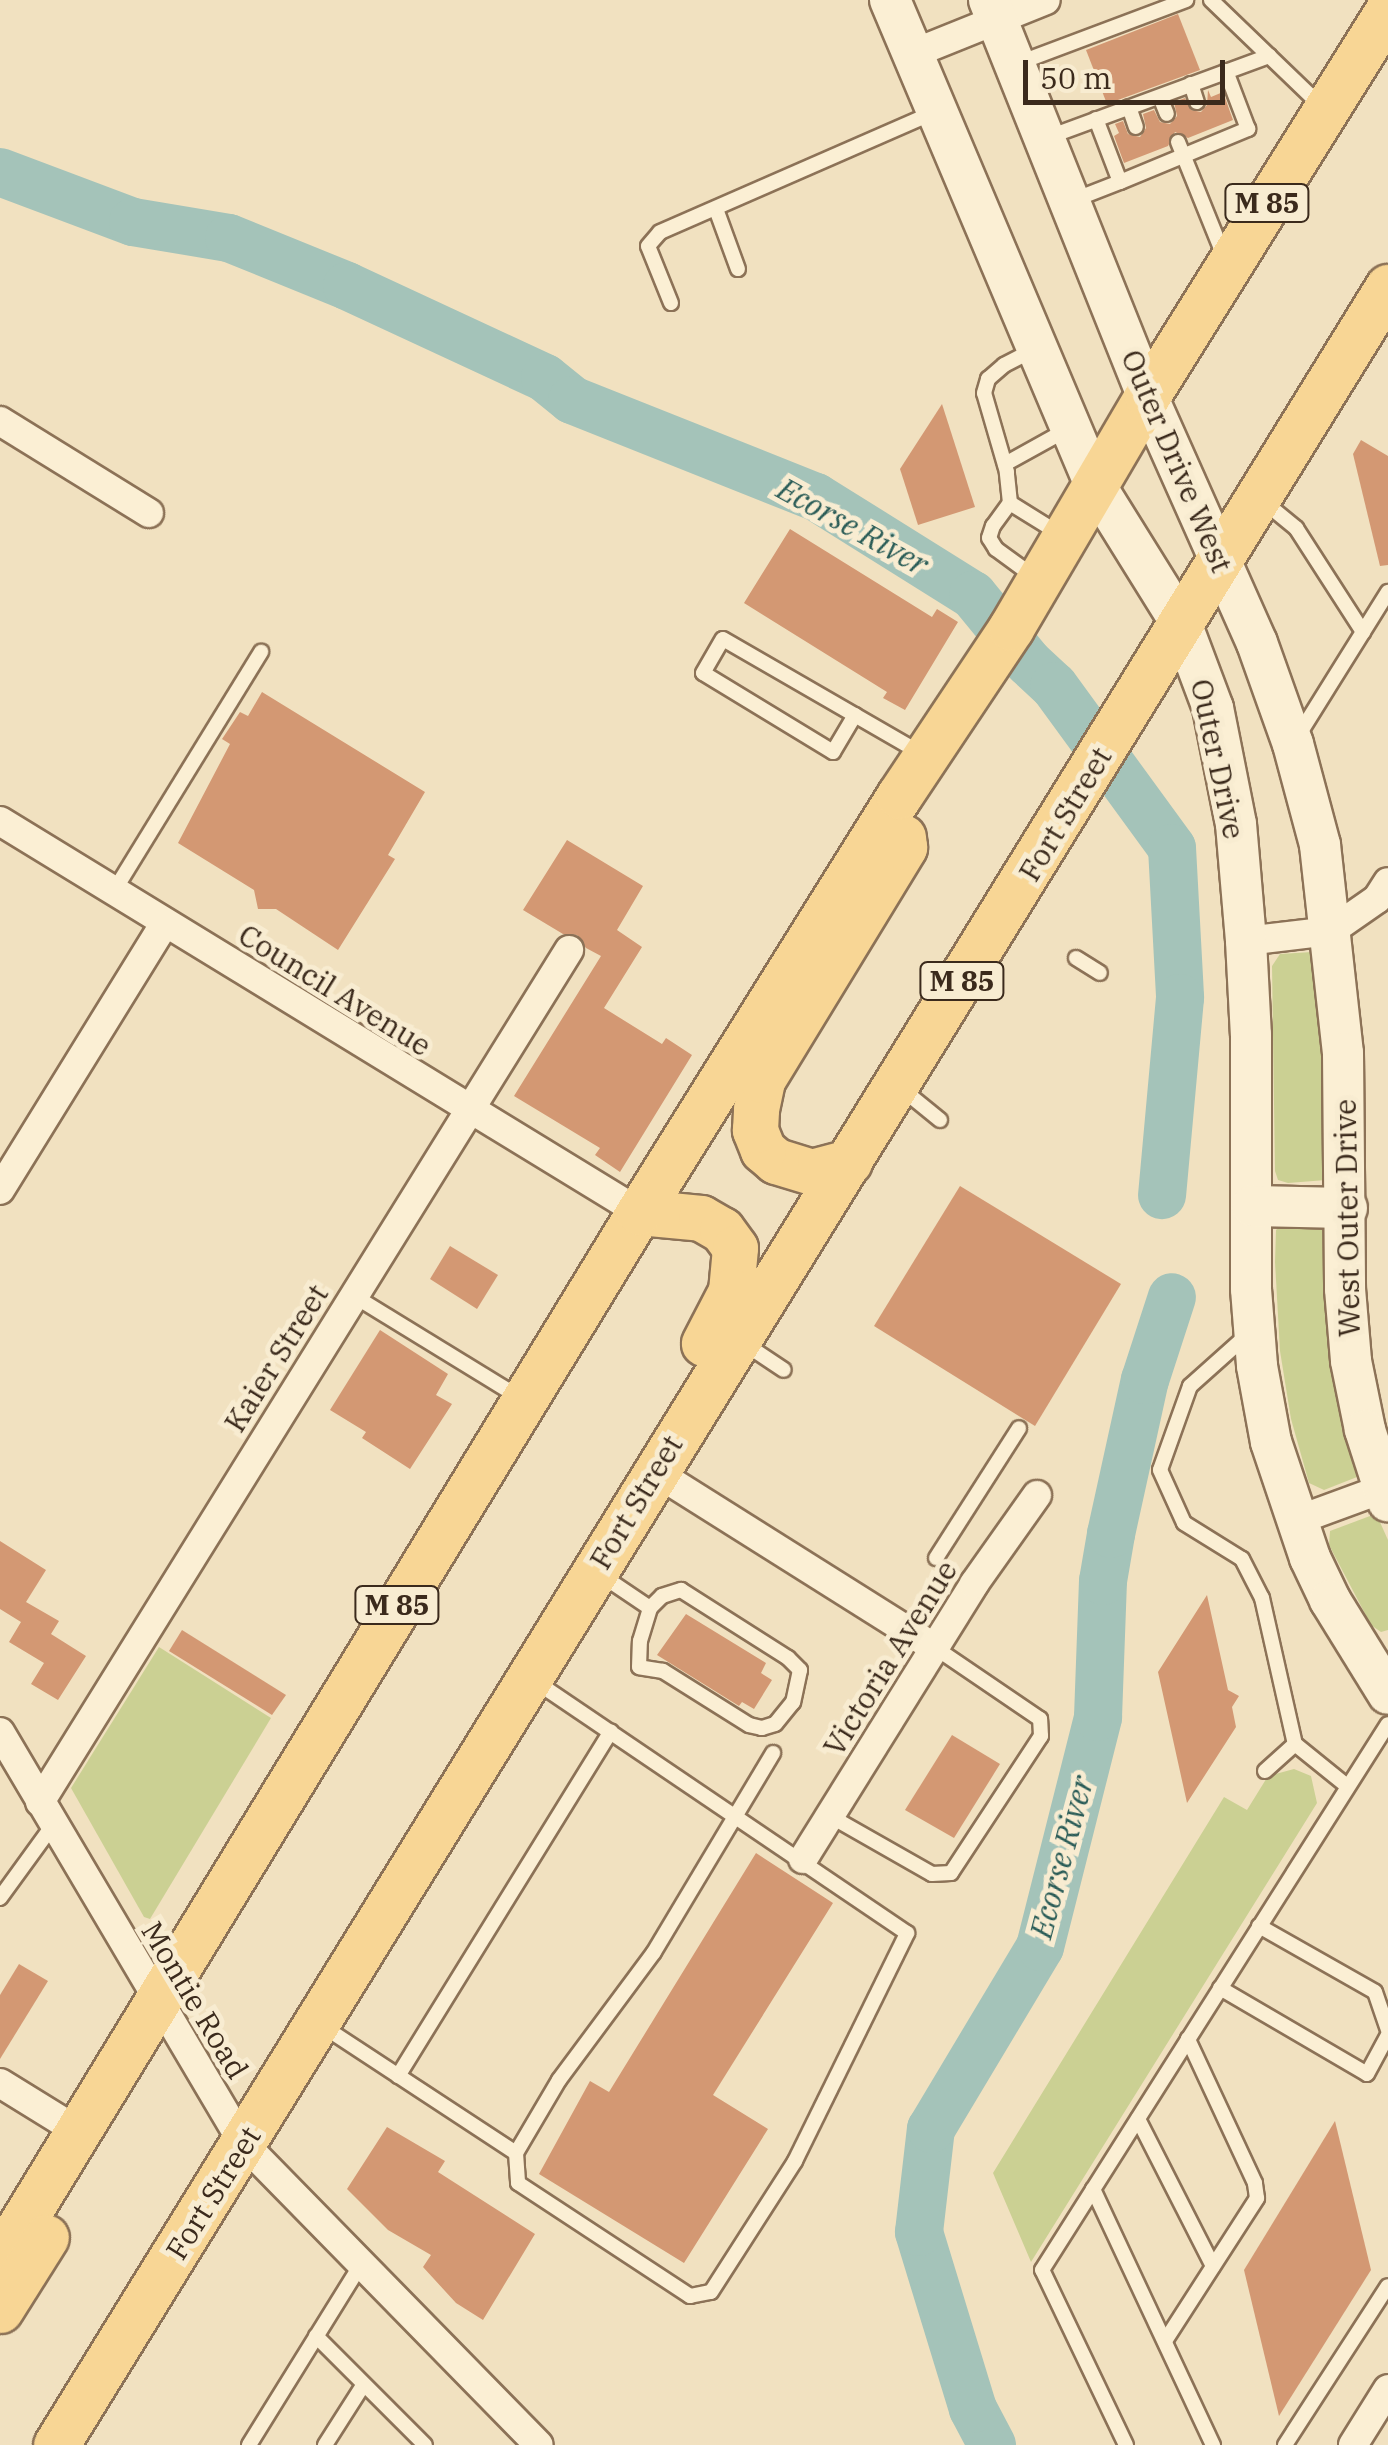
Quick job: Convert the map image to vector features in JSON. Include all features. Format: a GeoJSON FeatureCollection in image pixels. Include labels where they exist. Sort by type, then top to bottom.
{"type":"FeatureCollection","features":[{"type":"Feature","properties":{"kind":"main road","name":"Outer Drive"},"geometry":{"type":"LineString","coordinates":[[890,0],[1096,484],[1181,623],[1213,708],[1236,824],[1246,941],[1254,1329],[1271,1442],[1296,1522]]}},
{"type":"Feature","properties":{"kind":"main road","name":"Outer Drive West"},"geometry":{"type":"LineString","coordinates":[[993,10],[1147,396],[1220,560],[1293,744],[1320,845],[1331,931]]}},
{"type":"Feature","properties":{"kind":"main road","name":"M 85"},"geometry":{"type":"LineString","coordinates":[[0,2258],[639,1212],[1032,593],[1147,396],[1388,10]]}},
{"type":"Feature","properties":{"kind":"main road","name":"M 85"},"geometry":{"type":"LineString","coordinates":[[1220,560],[1388,287]]}},
{"type":"Feature","properties":{"kind":"main road","name":"Fort Street"},"geometry":{"type":"LineString","coordinates":[[56,2445],[1220,560]]}},
{"type":"Feature","properties":{"kind":"main road"},"geometry":{"type":"LineString","coordinates":[[849,1162],[812,1172],[776,1161],[763,1150],[755,1130],[756,1109],[762,1080],[904,846],[900,796]]}},
{"type":"Feature","properties":{"kind":"main road","name":"West Outer Drive"},"geometry":{"type":"LineString","coordinates":[[1331,931],[1343,1053],[1345,1289],[1351,1360],[1386,1492]]}},
{"type":"Feature","properties":{"kind":"main road"},"geometry":{"type":"LineString","coordinates":[[1252,1206],[1347,1208]]}},
{"type":"Feature","properties":{"kind":"main road"},"geometry":{"type":"LineString","coordinates":[[534,1672],[545,1620],[568,1562],[725,1309],[736,1274],[735,1248],[712,1222],[639,1212]]}},
{"type":"Feature","properties":{"kind":"main road"},"geometry":{"type":"LineString","coordinates":[[1296,1522],[1330,1600],[1381,1669]]}},
{"type":"Feature","properties":{"kind":"main road"},"geometry":{"type":"LineString","coordinates":[[0,2310],[65,2207],[72,2138]]}},
{"type":"Feature","properties":{"kind":"street"},"geometry":{"type":"LineString","coordinates":[[912,54],[993,10],[1046,0]]}},
{"type":"Feature","properties":{"kind":"street"},"geometry":{"type":"LineString","coordinates":[[0,421],[148,513]]}},
{"type":"Feature","properties":{"kind":"street","name":"Council Avenue"},"geometry":{"type":"LineString","coordinates":[[0,821],[639,1212]]}},
{"type":"Feature","properties":{"kind":"street"},"geometry":{"type":"LineString","coordinates":[[1246,941],[1331,931],[1377,900],[1388,882]]}},
{"type":"Feature","properties":{"kind":"street"},"geometry":{"type":"LineString","coordinates":[[0,1190],[164,923]]}},
{"type":"Feature","properties":{"kind":"street","name":"Kaier Street"},"geometry":{"type":"LineString","coordinates":[[46,1813],[352,1295],[569,950]]}},
{"type":"Feature","properties":{"kind":"street"},"geometry":{"type":"LineString","coordinates":[[654,1471],[934,1647]]}},
{"type":"Feature","properties":{"kind":"street"},"geometry":{"type":"LineString","coordinates":[[1296,1522],[1386,1492]]}},
{"type":"Feature","properties":{"kind":"street","name":"Victoria Avenue"},"geometry":{"type":"LineString","coordinates":[[803,1859],[934,1647],[1037,1495]]}},
{"type":"Feature","properties":{"kind":"street","name":"Montie Road"},"geometry":{"type":"LineString","coordinates":[[0,1732],[244,2144],[539,2445]]}},
{"type":"Feature","properties":{"kind":"street"},"geometry":{"type":"LineString","coordinates":[[0,2084],[72,2138]]}},
{"type":"Feature","properties":{"kind":"street"},"geometry":{"type":"LineString","coordinates":[[1353,2445],[1388,2388]]}},
{"type":"Feature","properties":{"kind":"lane"},"geometry":{"type":"LineString","coordinates":[[1016,64],[1186,0]]}},
{"type":"Feature","properties":{"kind":"lane"},"geometry":{"type":"LineString","coordinates":[[1211,0],[1326,110]]}},
{"type":"Feature","properties":{"kind":"lane"},"geometry":{"type":"LineString","coordinates":[[1046,138],[1269,56]]}},
{"type":"Feature","properties":{"kind":"lane"},"geometry":{"type":"LineString","coordinates":[[1070,201],[1120,182],[1149,161],[1210,137],[1248,129],[1226,72]]}},
{"type":"Feature","properties":{"kind":"lane"},"geometry":{"type":"LineString","coordinates":[[1191,84],[1197,102]]}},
{"type":"Feature","properties":{"kind":"lane"},"geometry":{"type":"LineString","coordinates":[[1160,96],[1167,114]]}},
{"type":"Feature","properties":{"kind":"lane"},"geometry":{"type":"LineString","coordinates":[[1129,107],[1136,126]]}},
{"type":"Feature","properties":{"kind":"lane"},"geometry":{"type":"LineString","coordinates":[[671,303],[648,246],[660,232],[936,111]]}},
{"type":"Feature","properties":{"kind":"lane"},"geometry":{"type":"LineString","coordinates":[[1096,120],[1120,182]]}},
{"type":"Feature","properties":{"kind":"lane"},"geometry":{"type":"LineString","coordinates":[[1180,149],[1228,266]]}},
{"type":"Feature","properties":{"kind":"lane"},"geometry":{"type":"LineString","coordinates":[[716,208],[738,269]]}},
{"type":"Feature","properties":{"kind":"lane"},"geometry":{"type":"LineString","coordinates":[[1032,593],[989,538],[1010,503],[1005,464],[984,393],[988,379],[1004,365],[1037,348]]}},
{"type":"Feature","properties":{"kind":"lane"},"geometry":{"type":"LineString","coordinates":[[1005,464],[1071,428]]}},
{"type":"Feature","properties":{"kind":"lane"},"geometry":{"type":"LineString","coordinates":[[1259,497],[1296,528],[1363,632]]}},
{"type":"Feature","properties":{"kind":"lane"},"geometry":{"type":"LineString","coordinates":[[1010,503],[1064,538]]}},
{"type":"Feature","properties":{"kind":"lane"},"geometry":{"type":"LineString","coordinates":[[1293,744],[1388,592]]}},
{"type":"Feature","properties":{"kind":"lane"},"geometry":{"type":"LineString","coordinates":[[855,715],[833,752],[703,673],[723,639],[855,715],[926,756]]}},
{"type":"Feature","properties":{"kind":"lane"},"geometry":{"type":"LineString","coordinates":[[114,892],[262,652]]}},
{"type":"Feature","properties":{"kind":"lane"},"geometry":{"type":"LineString","coordinates":[[1076,958],[1100,973]]}},
{"type":"Feature","properties":{"kind":"lane"},"geometry":{"type":"LineString","coordinates":[[898,1085],[940,1120]]}},
{"type":"Feature","properties":{"kind":"lane"},"geometry":{"type":"LineString","coordinates":[[352,1295],[524,1400]]}},
{"type":"Feature","properties":{"kind":"lane"},"geometry":{"type":"LineString","coordinates":[[1254,1329],[1190,1386],[1160,1470],[1184,1523],[1242,1559],[1262,1598],[1295,1744],[1348,1786]]}},
{"type":"Feature","properties":{"kind":"lane"},"geometry":{"type":"LineString","coordinates":[[737,1339],[784,1370]]}},
{"type":"Feature","properties":{"kind":"lane"},"geometry":{"type":"LineString","coordinates":[[936,1558],[1018,1428]]}},
{"type":"Feature","properties":{"kind":"lane"},"geometry":{"type":"LineString","coordinates":[[595,1570],[650,1608]]}},
{"type":"Feature","properties":{"kind":"lane"},"geometry":{"type":"LineString","coordinates":[[681,1590],[788,1658],[800,1670],[799,1685],[784,1717],[762,1728],[749,1725],[663,1672],[640,1666],[640,1642],[650,1608],[662,1596],[681,1590]]}},
{"type":"Feature","properties":{"kind":"lane"},"geometry":{"type":"LineString","coordinates":[[830,1816],[932,1874],[951,1873],[1040,1736],[1040,1719],[934,1647]]}},
{"type":"Feature","properties":{"kind":"lane"},"geometry":{"type":"LineString","coordinates":[[534,1672],[610,1731],[737,1815],[803,1859],[907,1933],[795,2161],[711,2292],[690,2296],[518,2183],[516,2153],[559,2080],[654,1952],[737,1815],[773,1752]]}},
{"type":"Feature","properties":{"kind":"lane"},"geometry":{"type":"LineString","coordinates":[[1126,2445],[1042,2270],[1388,1724]]}},
{"type":"Feature","properties":{"kind":"lane"},"geometry":{"type":"LineString","coordinates":[[398,2076],[610,1731]]}},
{"type":"Feature","properties":{"kind":"lane"},"geometry":{"type":"LineString","coordinates":[[1265,1771],[1295,1744]]}},
{"type":"Feature","properties":{"kind":"lane"},"geometry":{"type":"LineString","coordinates":[[0,1898],[46,1813]]}},
{"type":"Feature","properties":{"kind":"lane"},"geometry":{"type":"LineString","coordinates":[[1220,1988],[1367,2074],[1388,2032],[1375,1992],[1259,1926]]}},
{"type":"Feature","properties":{"kind":"lane"},"geometry":{"type":"LineString","coordinates":[[318,2023],[516,2153]]}},
{"type":"Feature","properties":{"kind":"lane"},"geometry":{"type":"LineString","coordinates":[[1165,2341],[1257,2198],[1254,2183],[1188,2039]]}},
{"type":"Feature","properties":{"kind":"lane"},"geometry":{"type":"LineString","coordinates":[[1138,2119],[1213,2266]]}},
{"type":"Feature","properties":{"kind":"lane"},"geometry":{"type":"LineString","coordinates":[[1094,2189],[1213,2445]]}},
{"type":"Feature","properties":{"kind":"lane"},"geometry":{"type":"LineString","coordinates":[[249,2445],[362,2262]]}},
{"type":"Feature","properties":{"kind":"lane"},"geometry":{"type":"LineString","coordinates":[[1285,2445],[1388,2286]]}},
{"type":"Feature","properties":{"kind":"lane"},"geometry":{"type":"LineString","coordinates":[[316,2336],[425,2445]]}},
{"type":"Feature","properties":{"kind":"lane"},"geometry":{"type":"LineString","coordinates":[[325,2445],[364,2384]]}},
{"type":"Feature","properties":{"kind":"green space"},"geometry":{"type":"Polygon","coordinates":[[[1312,952],[1326,1027],[1326,1180],[1288,1183],[1278,1180],[1275,1171],[1272,966],[1280,954],[1312,952]]]}},
{"type":"Feature","properties":{"kind":"green space"},"geometry":{"type":"Polygon","coordinates":[[[1324,1222],[1360,1471],[1357,1477],[1324,1490],[1309,1483],[1291,1419],[1280,1351],[1275,1262],[1276,1230],[1283,1223],[1324,1222]]]}},
{"type":"Feature","properties":{"kind":"green space"},"geometry":{"type":"Polygon","coordinates":[[[1370,1516],[1379,1520],[1388,1540],[1388,1630],[1381,1632],[1371,1625],[1329,1545],[1330,1531],[1370,1516]]]}},
{"type":"Feature","properties":{"kind":"green space"},"geometry":{"type":"Polygon","coordinates":[[[159,1647],[271,1718],[150,1919],[144,1917],[71,1788],[159,1647]]]}},
{"type":"Feature","properties":{"kind":"green space"},"geometry":{"type":"Polygon","coordinates":[[[1294,1769],[1311,1776],[1317,1803],[1031,2262],[993,2173],[1224,1797],[1247,1810],[1268,1776],[1294,1769]]]}},
{"type":"Feature","properties":{"kind":"building"},"geometry":{"type":"Polygon","coordinates":[[[1178,14],[1200,70],[1107,104],[1086,50],[1178,14]]]}},
{"type":"Feature","properties":{"kind":"building"},"geometry":{"type":"Polygon","coordinates":[[[1208,90],[1211,97],[1223,92],[1233,120],[1188,138],[1175,132],[1168,146],[1124,163],[1114,136],[1119,133],[1115,124],[1123,121],[1128,134],[1140,137],[1146,128],[1143,114],[1154,110],[1160,122],[1170,124],[1177,116],[1174,102],[1185,98],[1191,110],[1201,112],[1207,105],[1208,90]]]}},
{"type":"Feature","properties":{"kind":"building"},"geometry":{"type":"Polygon","coordinates":[[[942,404],[975,507],[918,525],[900,469],[942,404]]]}},
{"type":"Feature","properties":{"kind":"building"},"geometry":{"type":"Polygon","coordinates":[[[1361,440],[1388,456],[1388,565],[1380,566],[1353,454],[1361,440]]]}},
{"type":"Feature","properties":{"kind":"building"},"geometry":{"type":"Polygon","coordinates":[[[790,529],[932,617],[937,609],[958,622],[905,710],[883,698],[887,692],[744,603],[790,529]]]}},
{"type":"Feature","properties":{"kind":"building"},"geometry":{"type":"Polygon","coordinates":[[[262,692],[425,792],[388,855],[395,859],[338,950],[276,909],[258,909],[254,890],[178,843],[230,744],[222,739],[240,712],[248,716],[262,692]]]}},
{"type":"Feature","properties":{"kind":"building"},"geometry":{"type":"Polygon","coordinates":[[[567,840],[643,886],[617,930],[642,947],[604,1008],[662,1044],[666,1038],[692,1055],[620,1172],[595,1155],[600,1148],[514,1096],[601,956],[586,948],[577,935],[563,934],[523,910],[567,840]]]}},
{"type":"Feature","properties":{"kind":"building"},"geometry":{"type":"Polygon","coordinates":[[[960,1186],[1121,1284],[1035,1426],[874,1326],[960,1186]]]}},
{"type":"Feature","properties":{"kind":"building"},"geometry":{"type":"Polygon","coordinates":[[[450,1246],[498,1275],[477,1309],[430,1279],[450,1246]]]}},
{"type":"Feature","properties":{"kind":"building"},"geometry":{"type":"Polygon","coordinates":[[[380,1330],[448,1374],[436,1395],[452,1404],[410,1469],[362,1438],[366,1432],[330,1410],[380,1330]]]}},
{"type":"Feature","properties":{"kind":"building"},"geometry":{"type":"Polygon","coordinates":[[[0,1541],[46,1570],[26,1602],[59,1621],[51,1634],[86,1656],[58,1700],[31,1684],[44,1663],[9,1642],[21,1622],[0,1609],[0,1541]]]}},
{"type":"Feature","properties":{"kind":"building"},"geometry":{"type":"Polygon","coordinates":[[[1207,1595],[1228,1690],[1239,1696],[1232,1707],[1236,1727],[1187,1803],[1158,1672],[1207,1595]]]}},
{"type":"Feature","properties":{"kind":"building"},"geometry":{"type":"Polygon","coordinates":[[[686,1614],[766,1663],[761,1673],[772,1680],[754,1709],[742,1702],[739,1706],[657,1655],[686,1614]]]}},
{"type":"Feature","properties":{"kind":"building"},"geometry":{"type":"Polygon","coordinates":[[[182,1630],[286,1695],[272,1715],[169,1651],[182,1630]]]}},
{"type":"Feature","properties":{"kind":"building"},"geometry":{"type":"Polygon","coordinates":[[[952,1735],[1000,1764],[954,1838],[905,1810],[952,1735]]]}},
{"type":"Feature","properties":{"kind":"building"},"geometry":{"type":"Polygon","coordinates":[[[756,1853],[833,1903],[713,2095],[768,2129],[684,2263],[539,2174],[590,2081],[609,2092],[756,1853]]]}},
{"type":"Feature","properties":{"kind":"building"},"geometry":{"type":"Polygon","coordinates":[[[19,1964],[48,1981],[0,2059],[0,1995],[19,1964]]]}},
{"type":"Feature","properties":{"kind":"building"},"geometry":{"type":"Polygon","coordinates":[[[1335,2121],[1371,2270],[1279,2416],[1244,2270],[1335,2121]]]}},
{"type":"Feature","properties":{"kind":"building"},"geometry":{"type":"Polygon","coordinates":[[[387,2127],[445,2161],[438,2172],[535,2234],[483,2320],[456,2303],[423,2267],[431,2255],[388,2230],[347,2189],[387,2127]]]}},
{"type":"Feature","properties":{"kind":"waterway","name":"Ecorse River"},"geometry":{"type":"LineString","coordinates":[[0,172],[133,222],[229,238],[347,286],[545,378],[572,400],[816,497],[973,595],[1028,662],[1054,686],[1172,848],[1180,998],[1162,1195]]}},
{"type":"Feature","properties":{"kind":"waterway","name":"Ecorse River"},"geometry":{"type":"LineString","coordinates":[[992,2445],[973,2409],[919,2232],[931,2129],[1040,1947],[1098,1717],[1103,1581],[1111,1534],[1145,1380],[1172,1297]]}}]}
